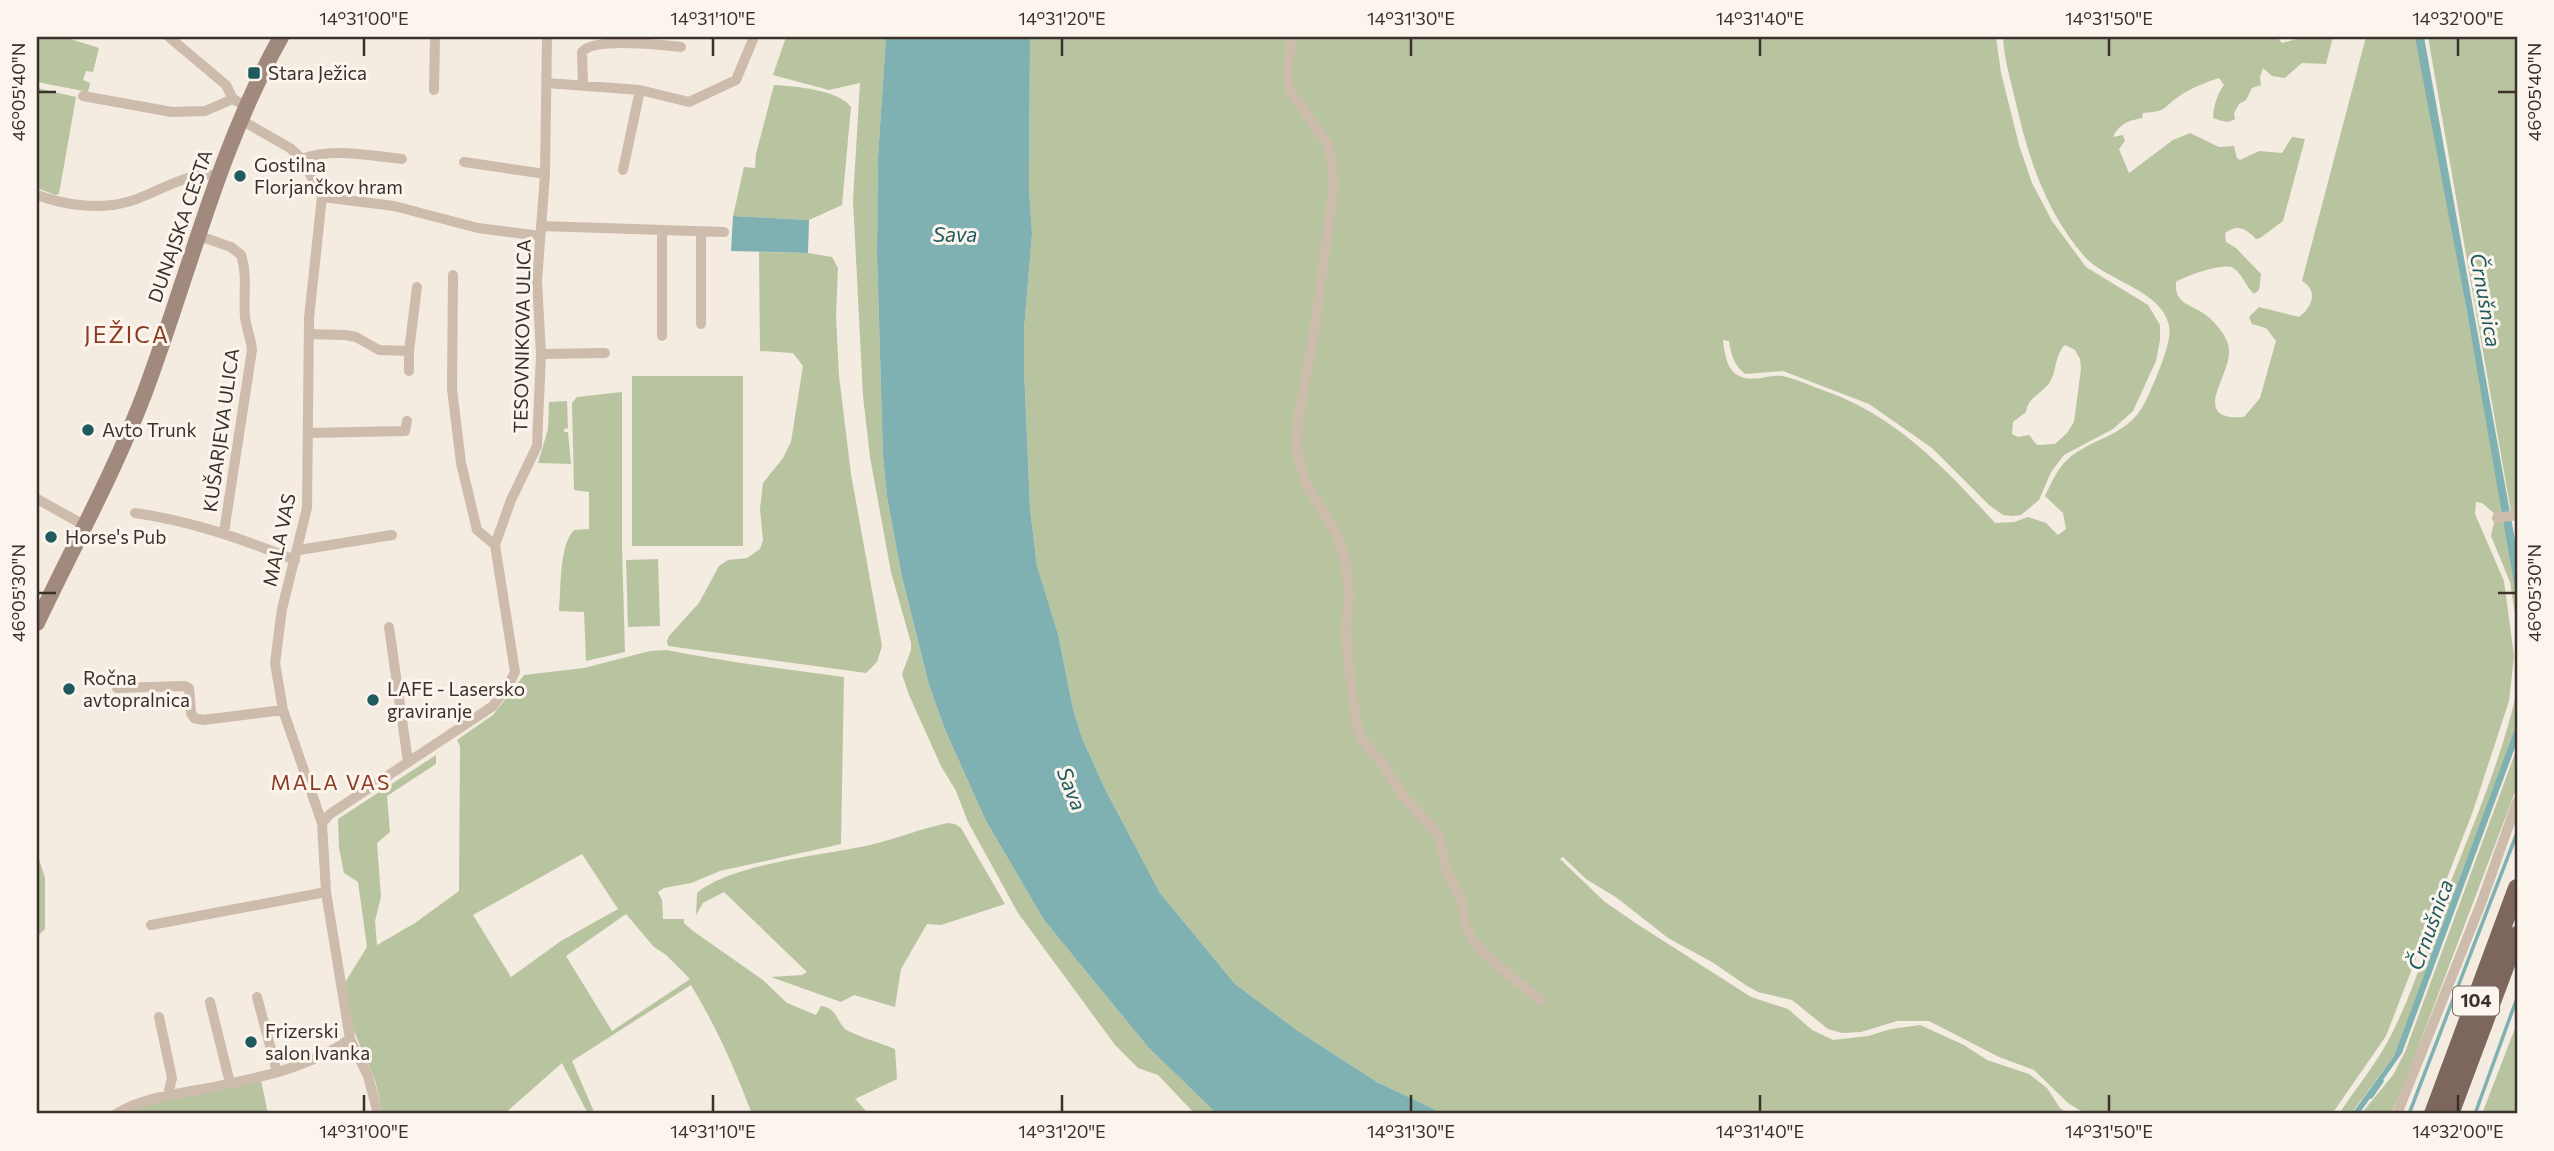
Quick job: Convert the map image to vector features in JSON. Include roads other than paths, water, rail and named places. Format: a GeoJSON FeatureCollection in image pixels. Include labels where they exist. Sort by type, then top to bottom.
{"type":"FeatureCollection","features":[{"type":"Feature","properties":{"kind":"main road","name":"DUNAJSKA CESTA"},"geometry":{"type":"LineString","coordinates":[[37,622],[139,408],[219,177],[240,108],[281,37]]}},
{"type":"Feature","properties":{"kind":"main road","name":"104"},"geometry":{"type":"LineString","coordinates":[[2433,1114],[2517,888]]}},
{"type":"Feature","properties":{"kind":"main road","name":"104"},"geometry":{"type":"LineString","coordinates":[[2450,1114],[2517,935]]}},
{"type":"Feature","properties":{"kind":"street"},"geometry":{"type":"LineString","coordinates":[[169,37],[226,85],[240,108],[302,159],[322,197],[394,206],[478,228],[541,231]]}},
{"type":"Feature","properties":{"kind":"street"},"geometry":{"type":"LineString","coordinates":[[433,90],[435,37]]}},
{"type":"Feature","properties":{"kind":"street","name":"TESOVNIKOVA ULICA"},"geometry":{"type":"LineString","coordinates":[[321,823],[330,814],[493,706],[515,672],[495,545],[510,500],[537,446],[541,354],[537,281],[545,174],[547,37]]}},
{"type":"Feature","properties":{"kind":"street"},"geometry":{"type":"LineString","coordinates":[[547,83],[640,90],[689,102],[736,80],[754,37]]}},
{"type":"Feature","properties":{"kind":"street"},"geometry":{"type":"LineString","coordinates":[[1292,37],[1289,89],[1328,145],[1332,162],[1333,191],[1314,333],[1298,419],[1297,451],[1305,482],[1336,533],[1345,558],[1349,593],[1346,629],[1348,660],[1357,727],[1362,739],[1383,765],[1402,796],[1439,835],[1447,872],[1462,902],[1466,928],[1474,942],[1541,1001]]}},
{"type":"Feature","properties":{"kind":"street"},"geometry":{"type":"LineString","coordinates":[[583,85],[582,52],[592,44],[681,47]]}},
{"type":"Feature","properties":{"kind":"street"},"geometry":{"type":"LineString","coordinates":[[624,170],[640,90]]}},
{"type":"Feature","properties":{"kind":"street"},"geometry":{"type":"LineString","coordinates":[[83,96],[172,112],[240,108]]}},
{"type":"Feature","properties":{"kind":"street"},"geometry":{"type":"LineString","coordinates":[[302,159],[313,155],[338,153],[402,159]]}},
{"type":"Feature","properties":{"kind":"street"},"geometry":{"type":"LineString","coordinates":[[464,162],[545,174]]}},
{"type":"Feature","properties":{"kind":"street"},"geometry":{"type":"LineString","coordinates":[[37,195],[68,204],[108,205],[127,203],[191,177],[212,174],[219,177]]}},
{"type":"Feature","properties":{"kind":"street","name":"MALA VAS"},"geometry":{"type":"LineString","coordinates":[[322,197],[309,334],[307,508],[277,640],[275,663],[283,710],[321,823],[326,892],[350,1039],[368,1076],[377,1114]]}},
{"type":"Feature","properties":{"kind":"street","name":"TESOVNIKOVA ULICA"},"geometry":{"type":"LineString","coordinates":[[541,231],[724,232]]}},
{"type":"Feature","properties":{"kind":"street"},"geometry":{"type":"LineString","coordinates":[[662,231],[662,336]]}},
{"type":"Feature","properties":{"kind":"street"},"geometry":{"type":"LineString","coordinates":[[701,233],[701,324]]}},
{"type":"Feature","properties":{"kind":"street","name":"KUŠARJEVA ULICA"},"geometry":{"type":"LineString","coordinates":[[199,236],[231,247],[241,255],[246,277],[245,320],[251,336],[252,350],[224,532]]}},
{"type":"Feature","properties":{"kind":"street"},"geometry":{"type":"LineString","coordinates":[[453,275],[452,389],[461,463],[477,530],[495,545]]}},
{"type":"Feature","properties":{"kind":"street"},"geometry":{"type":"LineString","coordinates":[[409,371],[417,287]]}},
{"type":"Feature","properties":{"kind":"street"},"geometry":{"type":"LineString","coordinates":[[309,334],[345,335],[356,337],[379,350],[409,351]]}},
{"type":"Feature","properties":{"kind":"street"},"geometry":{"type":"LineString","coordinates":[[541,354],[604,353]]}},
{"type":"Feature","properties":{"kind":"street"},"geometry":{"type":"LineString","coordinates":[[308,433],[405,431],[407,421]]}},
{"type":"Feature","properties":{"kind":"street"},"geometry":{"type":"LineString","coordinates":[[37,499],[84,525]]}},
{"type":"Feature","properties":{"kind":"street"},"geometry":{"type":"LineString","coordinates":[[135,513],[224,532],[297,555],[392,535]]}},
{"type":"Feature","properties":{"kind":"street"},"geometry":{"type":"LineString","coordinates":[[2497,518],[2517,515]]}},
{"type":"Feature","properties":{"kind":"street"},"geometry":{"type":"LineString","coordinates":[[389,627],[408,762]]}},
{"type":"Feature","properties":{"kind":"street"},"geometry":{"type":"LineString","coordinates":[[117,688],[186,686],[189,688],[191,713],[194,718],[203,720],[283,710]]}},
{"type":"Feature","properties":{"kind":"street"},"geometry":{"type":"LineString","coordinates":[[2397,1114],[2482,901],[2517,802]]}},
{"type":"Feature","properties":{"kind":"street"},"geometry":{"type":"LineString","coordinates":[[151,925],[326,892]]}},
{"type":"Feature","properties":{"kind":"street"},"geometry":{"type":"LineString","coordinates":[[257,997],[277,1072]]}},
{"type":"Feature","properties":{"kind":"street"},"geometry":{"type":"LineString","coordinates":[[210,1002],[230,1083]]}},
{"type":"Feature","properties":{"kind":"street"},"geometry":{"type":"LineString","coordinates":[[159,1017],[172,1078],[168,1095]]}},
{"type":"Feature","properties":{"kind":"street"},"geometry":{"type":"LineString","coordinates":[[116,1114],[129,1106],[168,1095],[230,1083],[311,1062],[350,1039]]}},
{"type":"Feature","properties":{"kind":"water","name":"Sava"},"geometry":{"type":"Polygon","coordinates":[[[886,37],[1030,37],[1029,189],[1032,234],[1024,330],[1024,367],[1030,508],[1037,566],[1058,634],[1073,709],[1082,738],[1105,789],[1160,893],[1235,984],[1298,1031],[1377,1082],[1444,1114],[1217,1114],[1148,1047],[1044,920],[986,821],[946,732],[929,685],[902,577],[887,497],[883,456],[877,254],[878,157],[886,37]]]}},
{"type":"Feature","properties":{"kind":"water","name":"Črnušnica"},"geometry":{"type":"Polygon","coordinates":[[[2415,37],[2424,37],[2517,551],[2517,600],[2466,307],[2415,37]]]}},
{"type":"Feature","properties":{"kind":"water"},"geometry":{"type":"Polygon","coordinates":[[[733,216],[809,220],[808,253],[731,251],[733,216]]]}},
{"type":"Feature","properties":{"kind":"water","name":"Črnušnica"},"geometry":{"type":"Polygon","coordinates":[[[2517,723],[2517,742],[2402,1053],[2359,1114],[2352,1114],[2394,1056],[2517,723]]]}},
{"type":"Feature","properties":{"kind":"waterway"},"geometry":{"type":"LineString","coordinates":[[2409,1114],[2517,833]]}},
{"type":"Feature","properties":{"kind":"waterway"},"geometry":{"type":"LineString","coordinates":[[2475,1114],[2517,998]]}},
{"type":"Feature","properties":{"kind":"waterway","name":"Črnušnica"},"geometry":{"type":"LineString","coordinates":[[2371,1097],[2382,1081]]}},
{"type":"Feature","properties":{"kind":"place","name":"Stara Ježica"},"geometry":{"type":"Point","coordinates":[254,73]}},
{"type":"Feature","properties":{"kind":"place","name":"Gostilna Florjančkov hram"},"geometry":{"type":"Point","coordinates":[240,176]}},
{"type":"Feature","properties":{"kind":"place","name":"Avto Trunk"},"geometry":{"type":"Point","coordinates":[88,430]}},
{"type":"Feature","properties":{"kind":"place","name":"Horse's Pub"},"geometry":{"type":"Point","coordinates":[51,537]}},
{"type":"Feature","properties":{"kind":"place","name":"Ročna avtopralnica"},"geometry":{"type":"Point","coordinates":[69,689]}},
{"type":"Feature","properties":{"kind":"place","name":"LAFE - Lasersko graviranje"},"geometry":{"type":"Point","coordinates":[373,700]}},
{"type":"Feature","properties":{"kind":"place","name":"Frizerski salon Ivanka"},"geometry":{"type":"Point","coordinates":[251,1042]}},
{"type":"Feature","properties":{"kind":"district","name":"JEŽICA"},"geometry":{"type":"Point","coordinates":[127,335]}},
{"type":"Feature","properties":{"kind":"district","name":"MALA VAS"},"geometry":{"type":"Point","coordinates":[331,783]}}]}
